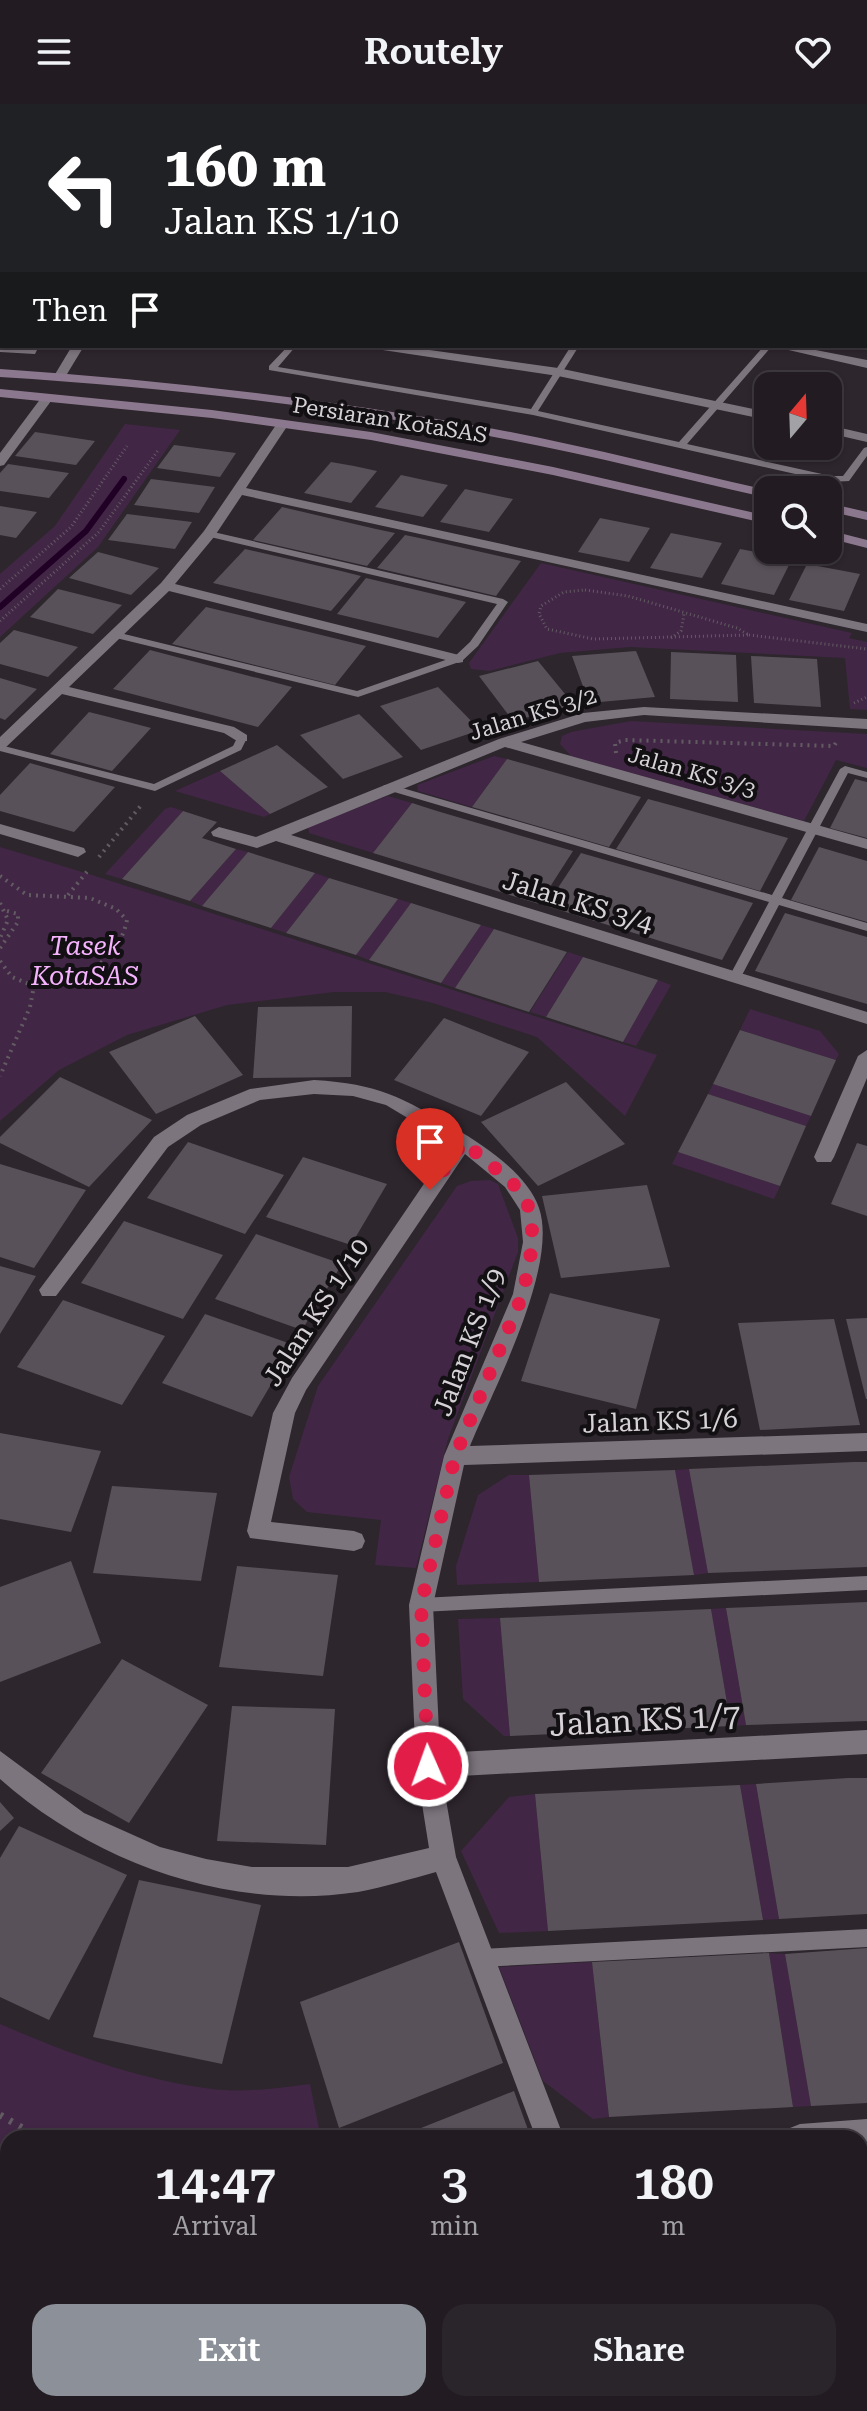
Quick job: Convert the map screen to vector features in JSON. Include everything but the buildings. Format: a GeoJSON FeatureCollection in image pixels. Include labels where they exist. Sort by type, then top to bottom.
{"type":"FeatureCollection","features":[{"type":"Feature","properties":{"kind":"street"},"geometry":{"type":"LineString","coordinates":[[60,376],[77,348]]}},
{"type":"Feature","properties":{"kind":"street"},"geometry":{"type":"LineString","coordinates":[[390,348],[558,372],[754,413]]}},
{"type":"Feature","properties":{"kind":"street"},"geometry":{"type":"LineString","coordinates":[[787,348],[867,364]]}},
{"type":"Feature","properties":{"kind":"street","name":"Persiaran KotaSAS"},"geometry":{"type":"LineString","coordinates":[[0,373],[60,376],[309,403],[563,447],[754,491]]}},
{"type":"Feature","properties":{"kind":"street","name":"Persiaran KotaSAS"},"geometry":{"type":"LineString","coordinates":[[0,393],[282,425],[421,445],[587,478],[754,517]]}},
{"type":"Feature","properties":{"kind":"street"},"geometry":{"type":"LineString","coordinates":[[2,457],[48,397]]}},
{"type":"Feature","properties":{"kind":"street"},"geometry":{"type":"LineString","coordinates":[[0,747],[166,586],[209,534],[282,425]]}},
{"type":"Feature","properties":{"kind":"street"},"geometry":{"type":"LineString","coordinates":[[842,432],[867,438]]}},
{"type":"Feature","properties":{"kind":"street"},"geometry":{"type":"LineString","coordinates":[[238,490],[867,628]]}},
{"type":"Feature","properties":{"kind":"street"},"geometry":{"type":"LineString","coordinates":[[842,510],[867,516]]}},
{"type":"Feature","properties":{"kind":"street"},"geometry":{"type":"LineString","coordinates":[[842,538],[867,544]]}},
{"type":"Feature","properties":{"kind":"street"},"geometry":{"type":"LineString","coordinates":[[166,586],[458,659]]}},
{"type":"Feature","properties":{"kind":"street"},"geometry":{"type":"LineString","coordinates":[[59,689],[229,730],[242,738]]}},
{"type":"Feature","properties":{"kind":"street","name":"Jalan KS 3/2"},"geometry":{"type":"LineString","coordinates":[[274,835],[504,742],[583,718],[624,712],[861,723]]}},
{"type":"Feature","properties":{"kind":"street","name":"Jalan KS 3/3"},"geometry":{"type":"LineString","coordinates":[[504,742],[867,844]]}},
{"type":"Feature","properties":{"kind":"street"},"geometry":{"type":"LineString","coordinates":[[0,829],[78,852]]}},
{"type":"Feature","properties":{"kind":"street"},"geometry":{"type":"LineString","coordinates":[[219,832],[257,843],[274,835]]}},
{"type":"Feature","properties":{"kind":"street","name":"Jalan KS 3/4"},"geometry":{"type":"LineString","coordinates":[[274,835],[867,1018]]}},
{"type":"Feature","properties":{"kind":"street"},"geometry":{"type":"LineString","coordinates":[[824,1157],[867,1056]]}},
{"type":"Feature","properties":{"kind":"street","name":"Jalan KS 1/9"},"geometry":{"type":"LineString","coordinates":[[49,1290],[161,1142],[194,1120],[257,1094],[314,1087],[353,1089],[392,1100],[463,1142],[512,1182],[530,1209],[533,1242],[523,1294],[455,1456],[421,1605],[428,1766],[443,1857],[547,2130]]}},
{"type":"Feature","properties":{"kind":"street","name":"Jalan KS 1/10"},"geometry":{"type":"LineString","coordinates":[[354,1541],[258,1531],[284,1413],[299,1384],[463,1142]]}},
{"type":"Feature","properties":{"kind":"street","name":"Jalan KS 1/6"},"geometry":{"type":"LineString","coordinates":[[455,1456],[867,1442]]}},
{"type":"Feature","properties":{"kind":"street","name":"Jalan KS 1/7"},"geometry":{"type":"LineString","coordinates":[[428,1766],[867,1742]]}},
{"type":"Feature","properties":{"kind":"street"},"geometry":{"type":"LineString","coordinates":[[0,1763],[40,1799],[88,1831],[122,1848],[201,1870],[256,1878],[323,1882],[352,1880],[443,1857]]}},
{"type":"Feature","properties":{"kind":"lane"},"geometry":{"type":"LineString","coordinates":[[0,350],[32,352],[34,348]]}},
{"type":"Feature","properties":{"kind":"lane"},"geometry":{"type":"LineString","coordinates":[[290,348],[272,368],[533,412],[840,480],[846,479],[867,450]]}},
{"type":"Feature","properties":{"kind":"lane"},"geometry":{"type":"LineString","coordinates":[[533,412],[574,348]]}},
{"type":"Feature","properties":{"kind":"lane"},"geometry":{"type":"LineString","coordinates":[[682,444],[766,348]]}},
{"type":"Feature","properties":{"kind":"lane"},"geometry":{"type":"LineString","coordinates":[[116,635],[358,694],[458,659],[474,644],[503,602],[209,534]]}},
{"type":"Feature","properties":{"kind":"lane"},"geometry":{"type":"LineString","coordinates":[[0,747],[155,788],[237,748],[242,738]]}},
{"type":"Feature","properties":{"kind":"lane"},"geometry":{"type":"LineString","coordinates":[[735,977],[845,769],[867,775]]}},
{"type":"Feature","properties":{"kind":"lane"},"geometry":{"type":"LineString","coordinates":[[388,787],[867,927]]}},
{"type":"Feature","properties":{"kind":"lane"},"geometry":{"type":"LineString","coordinates":[[421,1605],[867,1583]]}},
{"type":"Feature","properties":{"kind":"lane"},"geometry":{"type":"LineString","coordinates":[[481,1958],[867,1938]]}},
{"type":"Feature","properties":{"kind":"path"},"geometry":{"type":"LineString","coordinates":[[0,589],[71,527],[127,446]]}},
{"type":"Feature","properties":{"kind":"path"},"geometry":{"type":"LineString","coordinates":[[0,621],[99,532],[159,449]]}},
{"type":"Feature","properties":{"kind":"path"},"geometry":{"type":"LineString","coordinates":[[749,635],[647,602],[577,591],[548,600],[539,614],[547,629],[567,636],[608,640],[749,635],[867,649]]}},
{"type":"Feature","properties":{"kind":"path"},"geometry":{"type":"LineString","coordinates":[[671,638],[681,631],[684,613]]}},
{"type":"Feature","properties":{"kind":"path"},"geometry":{"type":"LineString","coordinates":[[622,756],[616,753],[613,746],[625,740],[834,746],[837,744],[836,736],[858,737],[861,723]]}},
{"type":"Feature","properties":{"kind":"path"},"geometry":{"type":"LineString","coordinates":[[68,895],[155,788]]}},
{"type":"Feature","properties":{"kind":"path"},"geometry":{"type":"LineString","coordinates":[[0,876],[24,894],[41,897],[68,895],[118,908],[125,916],[127,927],[92,973],[68,983],[34,986],[12,977],[0,961]]}},
{"type":"Feature","properties":{"kind":"path"},"geometry":{"type":"LineString","coordinates":[[0,903],[7,911],[18,914],[18,922],[0,948]]}},
{"type":"Feature","properties":{"kind":"path"},"geometry":{"type":"LineString","coordinates":[[0,938],[7,929],[7,911]]}},
{"type":"Feature","properties":{"kind":"path"},"geometry":{"type":"LineString","coordinates":[[0,1076],[30,1007],[34,986]]}},
{"type":"Feature","properties":{"kind":"path"},"geometry":{"type":"LineString","coordinates":[[0,2115],[26,2130]]}},
{"type":"Feature","properties":{"kind":"green space"},"geometry":{"type":"Polygon","coordinates":[[[125,424],[180,430],[98,547],[0,637],[0,574],[55,526],[125,424]]]}},
{"type":"Feature","properties":{"kind":"green space"},"geometry":{"type":"Polygon","coordinates":[[[541,563],[852,633],[849,638],[867,642],[867,710],[850,709],[845,658],[630,647],[560,653],[489,671],[471,669],[469,663],[541,563]]]}},
{"type":"Feature","properties":{"kind":"green space"},"geometry":{"type":"Polygon","coordinates":[[[631,721],[867,734],[867,768],[836,760],[804,821],[571,756],[560,744],[562,736],[571,732],[631,721]]]}},
{"type":"Feature","properties":{"kind":"green space"},"geometry":{"type":"Polygon","coordinates":[[[494,756],[507,759],[472,807],[418,791],[417,785],[494,756]]]}},
{"type":"Feature","properties":{"kind":"green space"},"geometry":{"type":"Polygon","coordinates":[[[220,771],[270,814],[264,817],[175,791],[220,771]]]}},
{"type":"Feature","properties":{"kind":"green space"},"geometry":{"type":"Polygon","coordinates":[[[388,796],[412,803],[373,853],[309,833],[308,827],[388,796]]]}},
{"type":"Feature","properties":{"kind":"green space"},"geometry":{"type":"Polygon","coordinates":[[[171,807],[183,811],[122,879],[105,874],[165,809],[171,807]]]}},
{"type":"Feature","properties":{"kind":"green space","name":"Tasek KotaSAS"},"geometry":{"type":"Polygon","coordinates":[[[0,847],[657,1055],[625,1116],[537,1037],[433,1003],[385,992],[334,992],[227,1005],[127,1035],[59,1070],[0,1121],[0,847]]]}},
{"type":"Feature","properties":{"kind":"green space"},"geometry":{"type":"Polygon","coordinates":[[[236,849],[248,852],[202,906],[190,901],[236,849]]]}},
{"type":"Feature","properties":{"kind":"green space"},"geometry":{"type":"Polygon","coordinates":[[[315,873],[329,878],[286,933],[271,928],[315,873]]]}},
{"type":"Feature","properties":{"kind":"green space"},"geometry":{"type":"Polygon","coordinates":[[[398,899],[411,903],[369,960],[356,955],[398,899]]]}},
{"type":"Feature","properties":{"kind":"green space"},"geometry":{"type":"Polygon","coordinates":[[[481,925],[494,929],[455,988],[441,983],[481,925]]]}},
{"type":"Feature","properties":{"kind":"green space"},"geometry":{"type":"Polygon","coordinates":[[[568,952],[583,957],[546,1017],[530,1012],[568,952]]]}},
{"type":"Feature","properties":{"kind":"green space"},"geometry":{"type":"Polygon","coordinates":[[[658,980],[671,985],[636,1046],[623,1042],[658,980]]]}},
{"type":"Feature","properties":{"kind":"green space"},"geometry":{"type":"Polygon","coordinates":[[[750,1009],[820,1031],[839,1054],[836,1060],[740,1030],[750,1009]]]}},
{"type":"Feature","properties":{"kind":"green space"},"geometry":{"type":"Polygon","coordinates":[[[713,1084],[811,1116],[806,1126],[708,1094],[713,1084]]]}},
{"type":"Feature","properties":{"kind":"green space"},"geometry":{"type":"Polygon","coordinates":[[[678,1152],[780,1186],[774,1199],[672,1164],[678,1152]]]}},
{"type":"Feature","properties":{"kind":"green space"},"geometry":{"type":"Polygon","coordinates":[[[490,1180],[498,1184],[518,1238],[518,1252],[448,1439],[416,1568],[375,1565],[381,1520],[307,1512],[293,1499],[289,1477],[318,1386],[457,1186],[471,1181],[490,1180]]]}},
{"type":"Feature","properties":{"kind":"green space"},"geometry":{"type":"Polygon","coordinates":[[[689,1469],[708,1573],[694,1575],[675,1470],[689,1469]]]}},
{"type":"Feature","properties":{"kind":"green space"},"geometry":{"type":"Polygon","coordinates":[[[509,1475],[529,1475],[539,1582],[457,1585],[456,1566],[478,1495],[509,1475]]]}},
{"type":"Feature","properties":{"kind":"green space"},"geometry":{"type":"Polygon","coordinates":[[[726,1608],[746,1725],[731,1726],[711,1609],[726,1608]]]}},
{"type":"Feature","properties":{"kind":"green space"},"geometry":{"type":"Polygon","coordinates":[[[500,1618],[510,1736],[504,1736],[463,1699],[458,1619],[500,1618]]]}},
{"type":"Feature","properties":{"kind":"green space"},"geometry":{"type":"Polygon","coordinates":[[[756,1784],[779,1919],[763,1920],[740,1785],[756,1784]]]}},
{"type":"Feature","properties":{"kind":"green space"},"geometry":{"type":"Polygon","coordinates":[[[535,1794],[548,1931],[499,1933],[461,1851],[509,1797],[535,1794]]]}},
{"type":"Feature","properties":{"kind":"green space"},"geometry":{"type":"Polygon","coordinates":[[[769,1953],[785,1954],[811,2106],[793,2107],[769,1953]]]}},
{"type":"Feature","properties":{"kind":"green space"},"geometry":{"type":"Polygon","coordinates":[[[592,1962],[609,2117],[593,2119],[543,2081],[499,1967],[592,1962]]]}},
{"type":"Feature","properties":{"kind":"green space"},"geometry":{"type":"Polygon","coordinates":[[[0,2024],[104,2064],[185,2085],[261,2090],[310,2084],[319,2130],[0,2130],[0,2024]]]}},
{"type":"Feature","properties":{"kind":"waterway"},"geometry":{"type":"LineString","coordinates":[[0,607],[86,531],[124,479]]}},
{"type":"Feature","properties":{"kind":"route"},"geometry":{"type":"LineString","coordinates":[[428,1766],[421,1605],[455,1456],[523,1294],[533,1242],[530,1209],[512,1182],[463,1142],[430,1190]]}}]}
